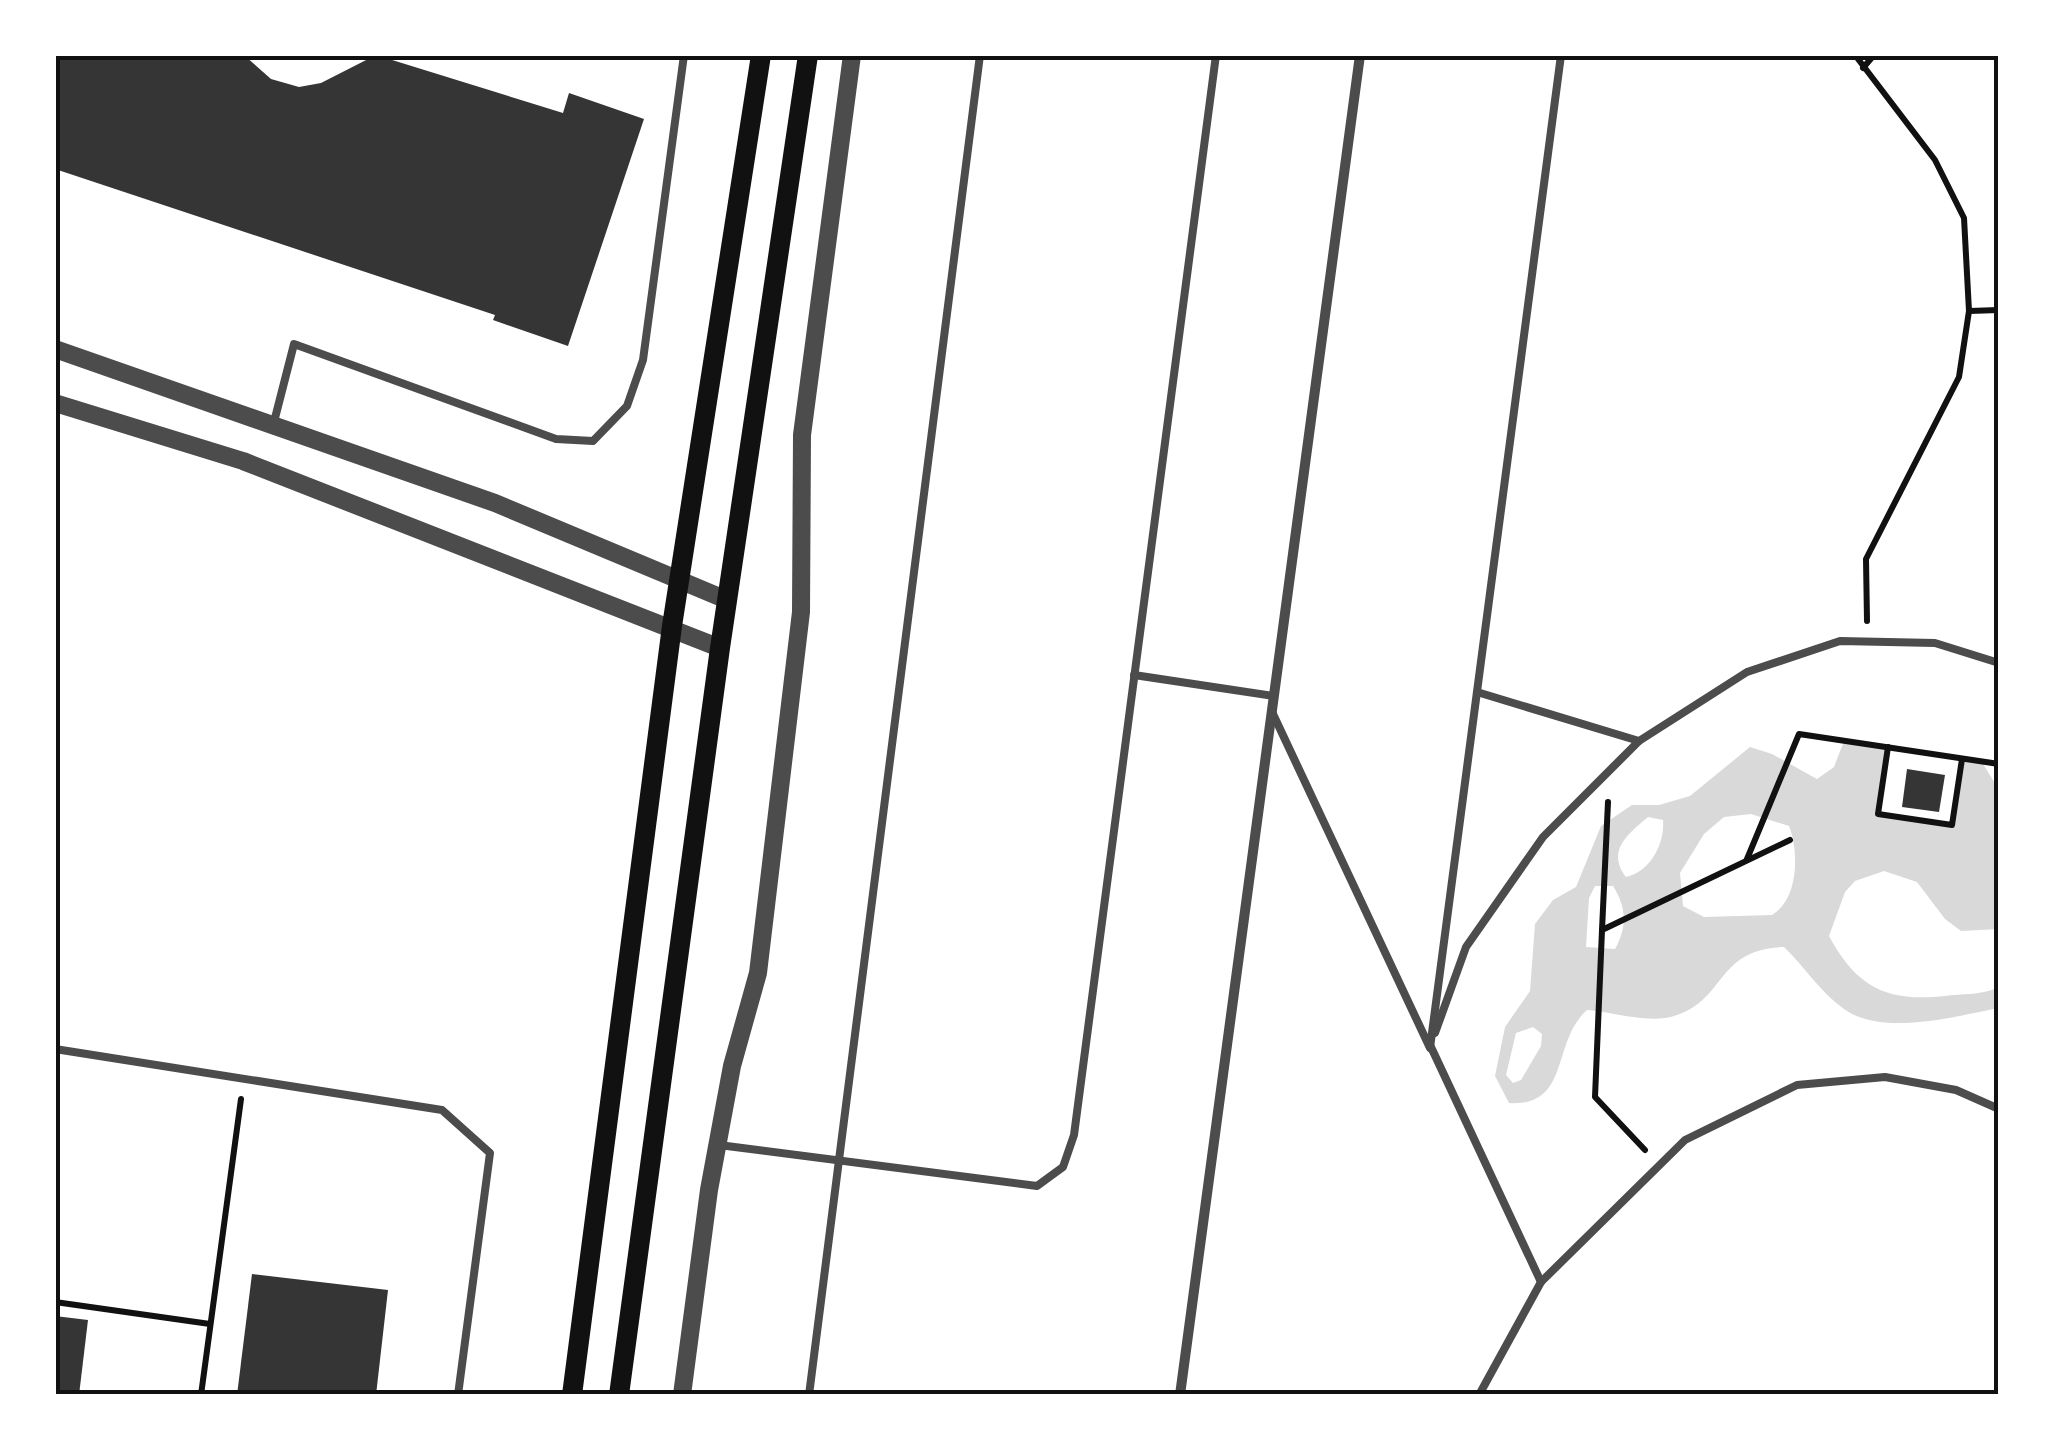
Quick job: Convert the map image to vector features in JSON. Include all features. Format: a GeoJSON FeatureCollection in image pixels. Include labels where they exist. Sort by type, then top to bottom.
{"type":"FeatureCollection","features":[{"type":"Feature","properties":{"kind":"main road"},"geometry":{"type":"LineString","coordinates":[[572,1395],[672,626],[761,55]]}},
{"type":"Feature","properties":{"kind":"main road"},"geometry":{"type":"LineString","coordinates":[[619,1395],[726,600],[808,55]]}},
{"type":"Feature","properties":{"kind":"street"},"geometry":{"type":"LineString","coordinates":[[682,1395],[732,1066],[758,972],[801,612],[802,435],[852,55]]}},
{"type":"Feature","properties":{"kind":"street"},"geometry":{"type":"LineString","coordinates":[[1180,1395],[1360,55]]}},
{"type":"Feature","properties":{"kind":"street"},"geometry":{"type":"LineString","coordinates":[[55,348],[495,503],[726,600]]}},
{"type":"Feature","properties":{"kind":"street"},"geometry":{"type":"LineString","coordinates":[[55,403],[244,462],[672,626],[720,648]]}},
{"type":"Feature","properties":{"kind":"lane"},"geometry":{"type":"LineString","coordinates":[[274,422],[294,344],[556,438],[592,442],[627,406],[643,360],[684,55]]}},
{"type":"Feature","properties":{"kind":"lane"},"geometry":{"type":"LineString","coordinates":[[809,1395],[980,55]]}},
{"type":"Feature","properties":{"kind":"lane"},"geometry":{"type":"LineString","coordinates":[[718,1144],[1037,1186],[1063,1167],[1074,1135],[1216,55]]}},
{"type":"Feature","properties":{"kind":"lane"},"geometry":{"type":"LineString","coordinates":[[1430,1048],[1561,55]]}},
{"type":"Feature","properties":{"kind":"lane"},"geometry":{"type":"LineString","coordinates":[[1430,1048],[1466,948],[1543,837],[1639,742],[1748,672],[1840,642],[1935,643],[1999,663]]}},
{"type":"Feature","properties":{"kind":"lane"},"geometry":{"type":"LineString","coordinates":[[1134,675],[1274,696]]}},
{"type":"Feature","properties":{"kind":"lane"},"geometry":{"type":"LineString","coordinates":[[1477,692],[1639,742]]}},
{"type":"Feature","properties":{"kind":"lane"},"geometry":{"type":"LineString","coordinates":[[1272,712],[1541,1282]]}},
{"type":"Feature","properties":{"kind":"lane"},"geometry":{"type":"LineString","coordinates":[[55,1049],[442,1110],[490,1153],[458,1395]]}},
{"type":"Feature","properties":{"kind":"lane"},"geometry":{"type":"LineString","coordinates":[[1479,1395],[1541,1282],[1685,1140],[1797,1085],[1885,1077],[1956,1090],[1999,1110]]}},
{"type":"Feature","properties":{"kind":"path"},"geometry":{"type":"LineString","coordinates":[[1854,55],[1935,160],[1964,218],[1968,312],[1959,377],[1866,559],[1868,642]]}},
{"type":"Feature","properties":{"kind":"path"},"geometry":{"type":"LineString","coordinates":[[1864,68],[1874,55]]}},
{"type":"Feature","properties":{"kind":"path"},"geometry":{"type":"LineString","coordinates":[[1968,312],[1999,310]]}},
{"type":"Feature","properties":{"kind":"path"},"geometry":{"type":"LineString","coordinates":[[1746,860],[1799,734],[1999,764]]}},
{"type":"Feature","properties":{"kind":"path"},"geometry":{"type":"LineString","coordinates":[[1888,747],[1878,814],[1952,825],[1962,758]]}},
{"type":"Feature","properties":{"kind":"path"},"geometry":{"type":"LineString","coordinates":[[1610,770],[1595,1098],[1659,1166]]}},
{"type":"Feature","properties":{"kind":"path"},"geometry":{"type":"LineString","coordinates":[[1602,930],[1790,840]]}},
{"type":"Feature","properties":{"kind":"path"},"geometry":{"type":"LineString","coordinates":[[201,1395],[244,1080]]}},
{"type":"Feature","properties":{"kind":"path"},"geometry":{"type":"LineString","coordinates":[[55,1302],[210,1324]]}},
{"type":"Feature","properties":{"kind":"shaded area"},"geometry":{"type":"Polygon","coordinates":[[[1844,741],[1888,747],[1878,813],[1952,825],[1962,759],[1982,762],[1999,790],[1999,929],[1961,931],[1945,919],[1917,882],[1884,871],[1855,881],[1845,892],[1829,936],[1852,970],[1879,990],[1931,997],[1999,987],[1999,1008],[1920,1022],[1879,1022],[1844,1009],[1784,947],[1762,950],[1733,965],[1704,999],[1674,1016],[1643,1018],[1587,1010],[1576,1023],[1558,1070],[1542,1095],[1509,1103],[1495,1076],[1505,1027],[1530,991],[1535,924],[1553,900],[1576,887],[1601,826],[1632,805],[1659,805],[1690,796],[1750,747],[1772,754],[1817,779],[1834,767],[1844,741]],[[1751,814],[1724,817],[1704,834],[1680,873],[1683,906],[1704,917],[1772,915],[1781,908],[1792,886],[1795,861],[1789,826],[1751,814]],[[1648,817],[1627,837],[1618,859],[1626,877],[1642,869],[1654,856],[1663,820],[1648,817]],[[1595,886],[1589,898],[1586,947],[1615,949],[1624,918],[1618,894],[1613,886],[1595,886]],[[1533,1027],[1516,1033],[1506,1075],[1513,1083],[1521,1080],[1541,1046],[1542,1034],[1533,1027]]]}},
{"type":"Feature","properties":{"kind":"building"},"geometry":{"type":"Polygon","coordinates":[[[55,55],[244,55],[271,79],[299,87],[321,83],[376,55],[563,113],[569,93],[644,119],[568,346],[493,320],[495,315],[55,169],[55,55]]]}},
{"type":"Feature","properties":{"kind":"building"},"geometry":{"type":"Polygon","coordinates":[[[1907,769],[1945,775],[1939,812],[1902,807],[1907,769]]]}},
{"type":"Feature","properties":{"kind":"building"},"geometry":{"type":"Polygon","coordinates":[[[252,1274],[388,1290],[376,1395],[237,1395],[252,1274]]]}},
{"type":"Feature","properties":{"kind":"building"},"geometry":{"type":"Polygon","coordinates":[[[55,1316],[88,1320],[79,1395],[55,1395],[55,1316]]]}}]}
